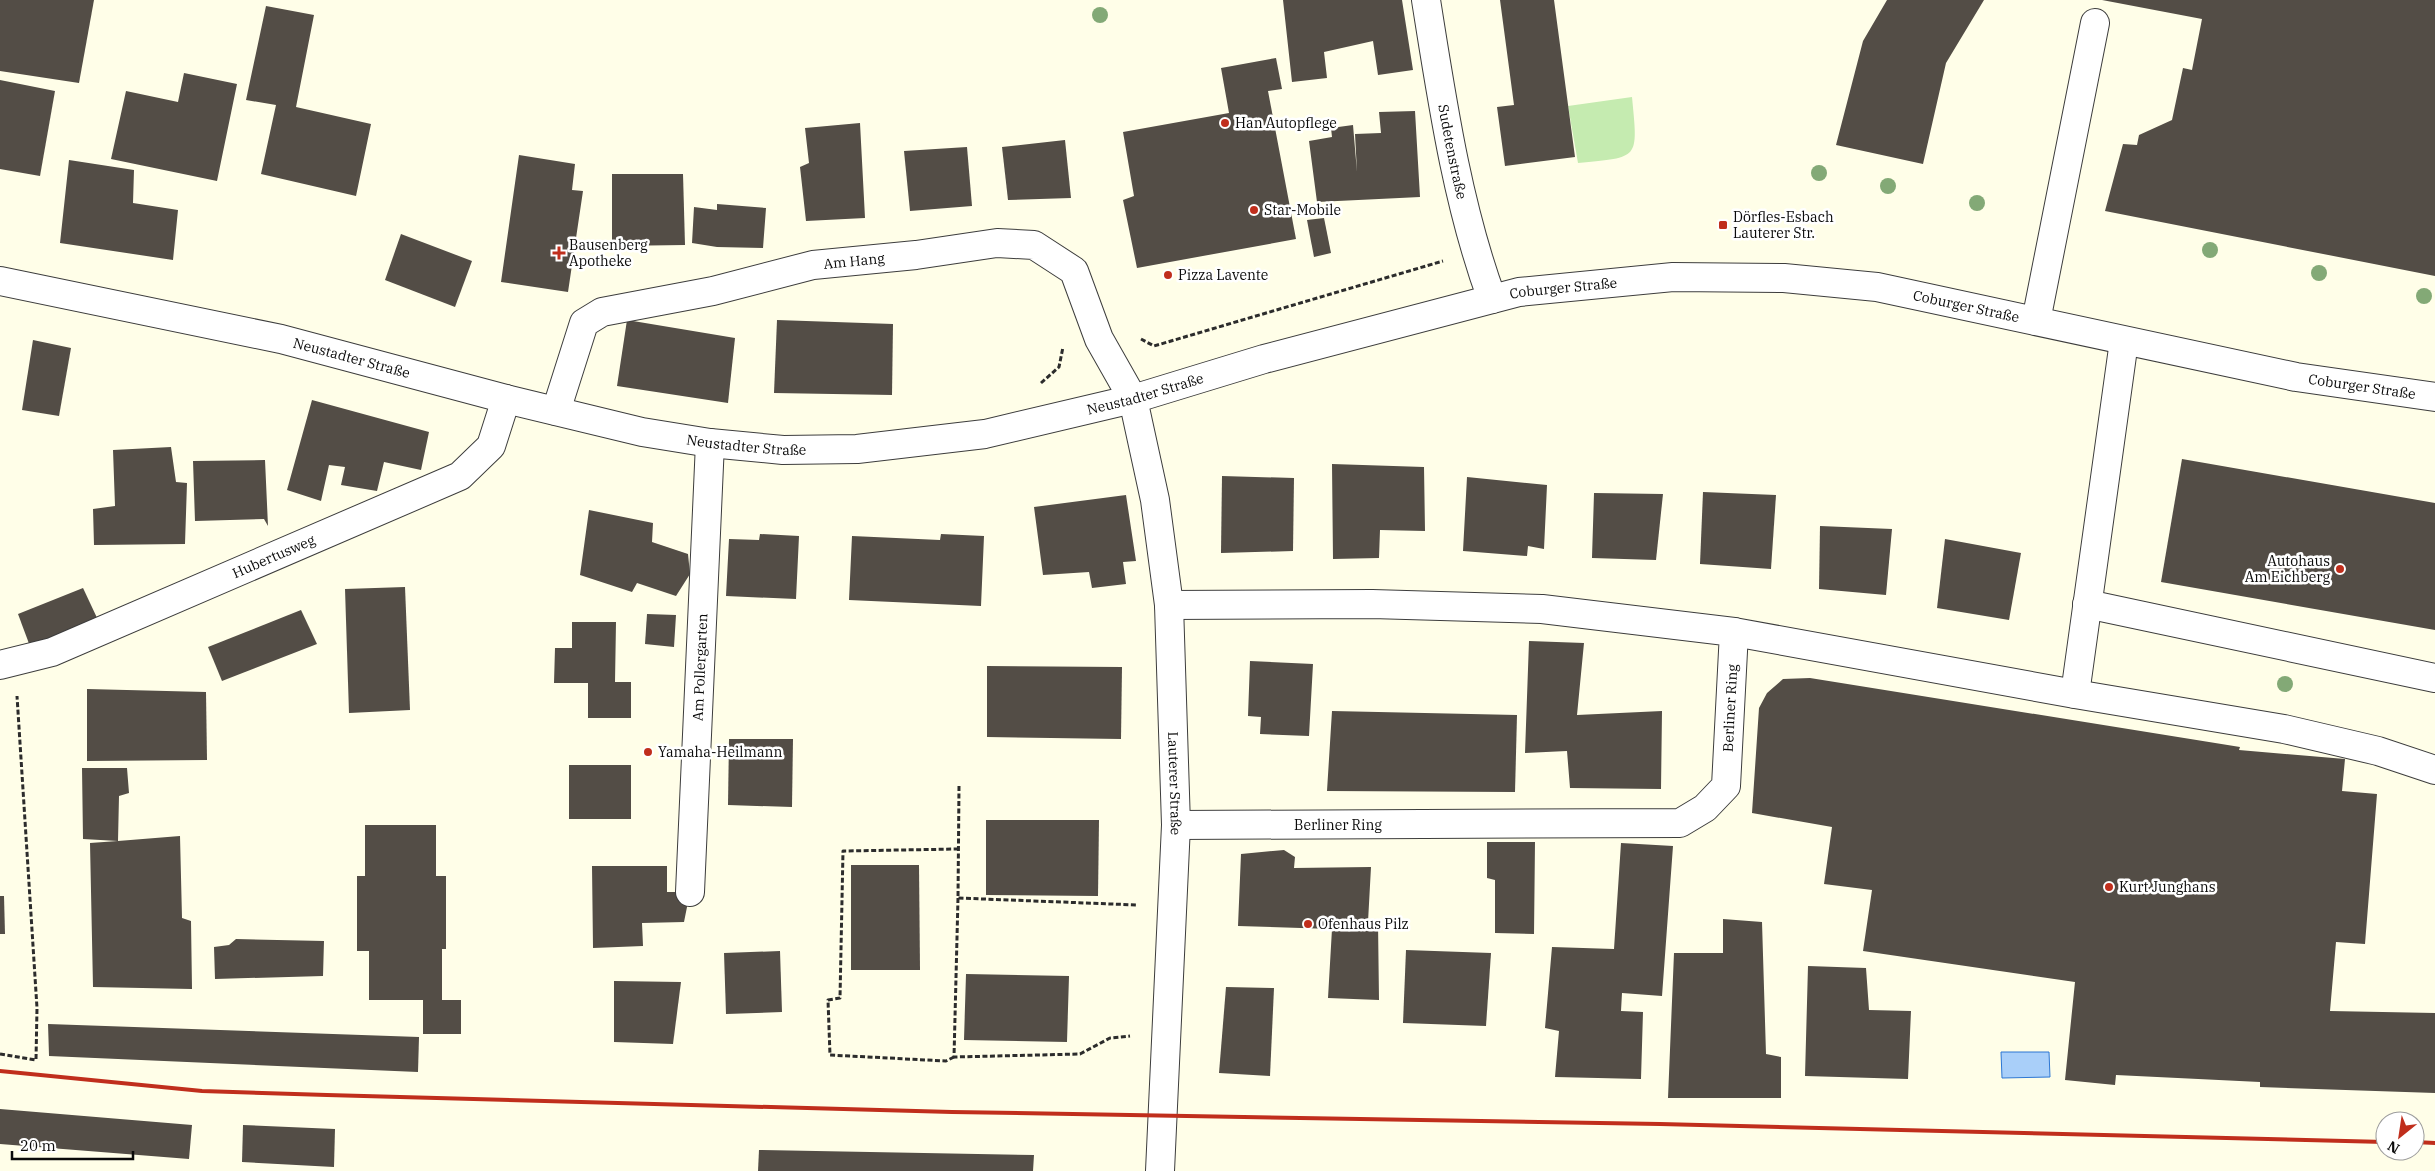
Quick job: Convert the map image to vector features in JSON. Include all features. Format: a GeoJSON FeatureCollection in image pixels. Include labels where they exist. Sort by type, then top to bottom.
{"type":"FeatureCollection","features":[{"type":"Feature","properties":{"kind":"street","name":"Sudetenstraße"},"geometry":{"type":"LineString","coordinates":[[1426,0],[1440,88],[1474,252],[1492,299]]}},
{"type":"Feature","properties":{"kind":"street"},"geometry":{"type":"LineString","coordinates":[[2036,321],[2095,23]]}},
{"type":"Feature","properties":{"kind":"street","name":"Am Hang"},"geometry":{"type":"LineString","coordinates":[[556,411],[584,323],[602,312],[713,290],[812,265],[916,255],[997,243],[1034,245],[1074,271],[1099,339],[1133,399]]}},
{"type":"Feature","properties":{"kind":"street","name":"Coburger Straße"},"geometry":{"type":"LineString","coordinates":[[1492,299],[1519,292],[1673,277],[1784,278],[1876,287],[2296,377],[2435,397]]}},
{"type":"Feature","properties":{"kind":"street","name":"Neustadter Straße"},"geometry":{"type":"LineString","coordinates":[[0,281],[281,339],[506,399],[642,432],[710,443],[783,450],[857,449],[985,434],[1133,399],[1273,357],[1492,299]]}},
{"type":"Feature","properties":{"kind":"street"},"geometry":{"type":"LineString","coordinates":[[2075,694],[2124,341]]}},
{"type":"Feature","properties":{"kind":"street","name":"Hubertusweg"},"geometry":{"type":"LineString","coordinates":[[7,663],[52,652],[460,476],[491,446],[506,399]]}},
{"type":"Feature","properties":{"kind":"street","name":"Lauterer Straße"},"geometry":{"type":"LineString","coordinates":[[1133,399],[1155,500],[1169,605],[1176,826],[1160,1171]]}},
{"type":"Feature","properties":{"kind":"street","name":"Am Pollergarten"},"geometry":{"type":"LineString","coordinates":[[690,892],[710,443]]}},
{"type":"Feature","properties":{"kind":"street"},"geometry":{"type":"LineString","coordinates":[[1169,605],[1372,604],[1542,609],[1734,632],[2075,694],[2284,729],[2378,751],[2435,770]]}},
{"type":"Feature","properties":{"kind":"street"},"geometry":{"type":"LineString","coordinates":[[2087,604],[2435,678]]}},
{"type":"Feature","properties":{"kind":"street","name":"Berliner Ring"},"geometry":{"type":"LineString","coordinates":[[1176,826],[1680,823],[1705,808],[1726,786],[1734,632]]}},
{"type":"Feature","properties":{"kind":"path"},"geometry":{"type":"LineString","coordinates":[[1031,385],[1041,383],[1059,367],[1065,337],[1099,339],[1128,333],[1154,346],[1474,252]]}},
{"type":"Feature","properties":{"kind":"path"},"geometry":{"type":"LineString","coordinates":[[0,1054],[36,1060],[38,1008],[7,663]]}},
{"type":"Feature","properties":{"kind":"path"},"geometry":{"type":"LineString","coordinates":[[954,1057],[958,898],[958,786]]}},
{"type":"Feature","properties":{"kind":"path"},"geometry":{"type":"LineString","coordinates":[[958,849],[843,852],[840,998],[828,1000],[830,1055],[946,1060],[954,1057],[1080,1054],[1110,1038],[1166,1034]]}},
{"type":"Feature","properties":{"kind":"path"},"geometry":{"type":"LineString","coordinates":[[958,898],[1172,906]]}},
{"type":"Feature","properties":{"kind":"green space"},"geometry":{"type":"Polygon","coordinates":[[[1632,97],[1635,133],[1634,144],[1630,151],[1624,156],[1613,159],[1578,163],[1568,106],[1632,97]]]}},
{"type":"Feature","properties":{"kind":"water"},"geometry":{"type":"Polygon","coordinates":[[[2001,1052],[2049,1052],[2050,1077],[2002,1078],[2001,1052]]]}},
{"type":"Feature","properties":{"kind":"building"},"geometry":{"type":"Polygon","coordinates":[[[0,0],[94,0],[79,83],[0,71],[0,0]]]}},
{"type":"Feature","properties":{"kind":"building"},"geometry":{"type":"Polygon","coordinates":[[[1283,0],[1402,0],[1413,70],[1378,75],[1373,41],[1324,52],[1327,78],[1292,82],[1283,0]]]}},
{"type":"Feature","properties":{"kind":"building"},"geometry":{"type":"Polygon","coordinates":[[[1500,0],[1554,0],[1575,157],[1505,166],[1497,107],[1514,105],[1500,0]]]}},
{"type":"Feature","properties":{"kind":"building"},"geometry":{"type":"Polygon","coordinates":[[[1887,0],[1984,0],[1946,63],[1923,164],[1836,145],[1863,41],[1887,0]]]}},
{"type":"Feature","properties":{"kind":"building"},"geometry":{"type":"Polygon","coordinates":[[[2102,0],[2435,0],[2435,276],[2105,211],[2123,144],[2137,145],[2139,135],[2172,120],[2183,68],[2192,70],[2202,19],[2102,0]]]}},
{"type":"Feature","properties":{"kind":"building"},"geometry":{"type":"Polygon","coordinates":[[[266,6],[314,15],[296,107],[371,124],[356,196],[261,174],[276,105],[246,100],[266,6]]]}},
{"type":"Feature","properties":{"kind":"building"},"geometry":{"type":"Polygon","coordinates":[[[1276,58],[1282,89],[1268,91],[1296,239],[1137,268],[1123,200],[1134,196],[1123,132],[1229,113],[1221,68],[1276,58]]]}},
{"type":"Feature","properties":{"kind":"building"},"geometry":{"type":"Polygon","coordinates":[[[184,73],[237,84],[217,181],[111,159],[126,91],[178,102],[184,73]]]}},
{"type":"Feature","properties":{"kind":"building"},"geometry":{"type":"Polygon","coordinates":[[[0,80],[55,91],[40,176],[0,169],[0,80]]]}},
{"type":"Feature","properties":{"kind":"building"},"geometry":{"type":"Polygon","coordinates":[[[1415,111],[1420,197],[1317,202],[1309,141],[1332,137],[1331,128],[1353,125],[1357,172],[1355,134],[1381,133],[1379,112],[1415,111]]]}},
{"type":"Feature","properties":{"kind":"building"},"geometry":{"type":"Polygon","coordinates":[[[860,123],[865,218],[806,221],[800,167],[809,163],[805,128],[860,123]]]}},
{"type":"Feature","properties":{"kind":"building"},"geometry":{"type":"Polygon","coordinates":[[[1065,140],[1071,198],[1008,200],[1002,147],[1065,140]]]}},
{"type":"Feature","properties":{"kind":"building"},"geometry":{"type":"Polygon","coordinates":[[[967,147],[972,206],[910,211],[904,151],[967,147]]]}},
{"type":"Feature","properties":{"kind":"building"},"geometry":{"type":"Polygon","coordinates":[[[519,155],[575,164],[572,190],[583,191],[568,292],[501,282],[519,155]]]}},
{"type":"Feature","properties":{"kind":"building"},"geometry":{"type":"Polygon","coordinates":[[[69,160],[134,170],[133,203],[178,210],[173,260],[60,243],[69,160]]]}},
{"type":"Feature","properties":{"kind":"building"},"geometry":{"type":"Polygon","coordinates":[[[612,174],[683,174],[685,245],[612,246],[612,174]]]}},
{"type":"Feature","properties":{"kind":"building"},"geometry":{"type":"Polygon","coordinates":[[[717,204],[766,208],[763,248],[717,247],[692,243],[694,207],[717,210],[717,204]]]}},
{"type":"Feature","properties":{"kind":"building"},"geometry":{"type":"Polygon","coordinates":[[[1324,218],[1331,253],[1314,257],[1307,220],[1324,218]]]}},
{"type":"Feature","properties":{"kind":"building"},"geometry":{"type":"Polygon","coordinates":[[[401,234],[472,261],[455,307],[385,280],[401,234]]]}},
{"type":"Feature","properties":{"kind":"building"},"geometry":{"type":"Polygon","coordinates":[[[627,320],[735,338],[728,403],[617,386],[627,320]]]}},
{"type":"Feature","properties":{"kind":"building"},"geometry":{"type":"Polygon","coordinates":[[[777,320],[893,324],[892,395],[774,393],[777,320]]]}},
{"type":"Feature","properties":{"kind":"building"},"geometry":{"type":"Polygon","coordinates":[[[33,340],[71,348],[59,416],[22,410],[33,340]]]}},
{"type":"Feature","properties":{"kind":"building"},"geometry":{"type":"Polygon","coordinates":[[[312,400],[429,432],[421,470],[384,462],[377,491],[341,485],[345,467],[329,465],[321,501],[287,490],[312,400]]]}},
{"type":"Feature","properties":{"kind":"building"},"geometry":{"type":"Polygon","coordinates":[[[171,447],[176,482],[187,483],[185,544],[94,545],[93,509],[115,506],[113,450],[171,447]]]}},
{"type":"Feature","properties":{"kind":"building"},"geometry":{"type":"Polygon","coordinates":[[[2182,459],[2435,503],[2435,630],[2161,582],[2182,459]]]}},
{"type":"Feature","properties":{"kind":"building"},"geometry":{"type":"Polygon","coordinates":[[[265,460],[268,526],[264,519],[195,521],[193,461],[265,460]]]}},
{"type":"Feature","properties":{"kind":"building"},"geometry":{"type":"Polygon","coordinates":[[[1332,464],[1424,467],[1425,531],[1380,530],[1379,558],[1333,559],[1332,464]]]}},
{"type":"Feature","properties":{"kind":"building"},"geometry":{"type":"Polygon","coordinates":[[[1222,476],[1294,478],[1293,551],[1221,553],[1222,476]]]}},
{"type":"Feature","properties":{"kind":"building"},"geometry":{"type":"Polygon","coordinates":[[[1467,477],[1547,485],[1544,549],[1528,546],[1527,556],[1463,551],[1467,477]]]}},
{"type":"Feature","properties":{"kind":"building"},"geometry":{"type":"Polygon","coordinates":[[[1703,492],[1776,495],[1771,569],[1700,564],[1703,492]]]}},
{"type":"Feature","properties":{"kind":"building"},"geometry":{"type":"Polygon","coordinates":[[[1594,493],[1663,494],[1656,560],[1592,558],[1594,493]]]}},
{"type":"Feature","properties":{"kind":"building"},"geometry":{"type":"Polygon","coordinates":[[[1126,495],[1136,561],[1123,562],[1126,584],[1092,588],[1089,572],[1043,575],[1034,507],[1126,495]]]}},
{"type":"Feature","properties":{"kind":"building"},"geometry":{"type":"Polygon","coordinates":[[[589,510],[653,523],[652,542],[688,554],[690,574],[676,596],[637,583],[632,592],[580,575],[589,510]]]}},
{"type":"Feature","properties":{"kind":"building"},"geometry":{"type":"Polygon","coordinates":[[[1820,526],[1892,529],[1886,595],[1819,589],[1820,526]]]}},
{"type":"Feature","properties":{"kind":"building"},"geometry":{"type":"Polygon","coordinates":[[[760,534],[799,536],[796,599],[726,596],[729,539],[759,540],[760,534]]]}},
{"type":"Feature","properties":{"kind":"building"},"geometry":{"type":"Polygon","coordinates":[[[941,534],[984,536],[981,606],[849,600],[852,536],[940,540],[941,534]]]}},
{"type":"Feature","properties":{"kind":"building"},"geometry":{"type":"Polygon","coordinates":[[[1945,539],[2021,553],[2009,620],[1937,608],[1945,539]]]}},
{"type":"Feature","properties":{"kind":"building"},"geometry":{"type":"Polygon","coordinates":[[[405,587],[410,710],[349,713],[345,589],[405,587]]]}},
{"type":"Feature","properties":{"kind":"building"},"geometry":{"type":"Polygon","coordinates":[[[83,588],[98,620],[31,649],[18,614],[83,588]]]}},
{"type":"Feature","properties":{"kind":"building"},"geometry":{"type":"Polygon","coordinates":[[[301,610],[317,644],[222,681],[208,647],[301,610]]]}},
{"type":"Feature","properties":{"kind":"building"},"geometry":{"type":"Polygon","coordinates":[[[647,614],[676,615],[674,647],[645,644],[647,614]]]}},
{"type":"Feature","properties":{"kind":"building"},"geometry":{"type":"Polygon","coordinates":[[[572,622],[616,622],[615,682],[631,682],[631,718],[588,718],[588,683],[554,683],[555,648],[572,648],[572,622]]]}},
{"type":"Feature","properties":{"kind":"building"},"geometry":{"type":"Polygon","coordinates":[[[1529,641],[1584,643],[1577,715],[1662,711],[1661,789],[1570,788],[1567,751],[1525,753],[1529,641]]]}},
{"type":"Feature","properties":{"kind":"building"},"geometry":{"type":"Polygon","coordinates":[[[1250,661],[1313,664],[1309,736],[1260,734],[1261,717],[1248,716],[1250,661]]]}},
{"type":"Feature","properties":{"kind":"building"},"geometry":{"type":"Polygon","coordinates":[[[987,666],[1122,667],[1121,739],[987,737],[987,666]]]}},
{"type":"Feature","properties":{"kind":"building","name":"Kurt Junghans"},"geometry":{"type":"Polygon","coordinates":[[[1810,678],[2240,747],[2239,750],[2345,759],[2342,791],[2377,794],[2365,944],[2336,942],[2330,1011],[2435,1013],[2435,1093],[2260,1087],[2260,1082],[2116,1075],[2115,1085],[2065,1080],[2075,982],[1863,951],[1872,890],[1824,884],[1832,827],[1752,813],[1759,708],[1767,693],[1783,679],[1810,678]]]}},
{"type":"Feature","properties":{"kind":"building"},"geometry":{"type":"Polygon","coordinates":[[[87,689],[206,692],[207,760],[87,761],[87,689]]]}},
{"type":"Feature","properties":{"kind":"building"},"geometry":{"type":"Polygon","coordinates":[[[1332,711],[1517,715],[1515,792],[1327,791],[1332,711]]]}},
{"type":"Feature","properties":{"kind":"building"},"geometry":{"type":"Polygon","coordinates":[[[729,739],[793,739],[792,807],[728,805],[729,739]]]}},
{"type":"Feature","properties":{"kind":"building"},"geometry":{"type":"Polygon","coordinates":[[[569,765],[631,765],[631,819],[569,819],[569,765]]]}},
{"type":"Feature","properties":{"kind":"building"},"geometry":{"type":"Polygon","coordinates":[[[82,768],[127,768],[129,793],[119,796],[118,841],[83,839],[82,768]]]}},
{"type":"Feature","properties":{"kind":"building"},"geometry":{"type":"Polygon","coordinates":[[[986,820],[1099,820],[1098,896],[986,895],[986,820]]]}},
{"type":"Feature","properties":{"kind":"building"},"geometry":{"type":"Polygon","coordinates":[[[365,825],[436,825],[436,876],[446,876],[446,949],[442,949],[442,1000],[461,1000],[461,1034],[423,1034],[423,1000],[369,1000],[369,951],[357,951],[357,876],[365,876],[365,825]]]}},
{"type":"Feature","properties":{"kind":"building"},"geometry":{"type":"Polygon","coordinates":[[[180,836],[182,918],[191,921],[192,989],[93,987],[90,843],[180,836]]]}},
{"type":"Feature","properties":{"kind":"building"},"geometry":{"type":"Polygon","coordinates":[[[1487,842],[1535,842],[1534,934],[1495,933],[1495,880],[1487,878],[1487,842]]]}},
{"type":"Feature","properties":{"kind":"building"},"geometry":{"type":"Polygon","coordinates":[[[1621,843],[1673,846],[1662,996],[1622,993],[1621,1011],[1643,1012],[1641,1079],[1555,1077],[1559,1031],[1545,1028],[1552,947],[1614,949],[1621,843]]]}},
{"type":"Feature","properties":{"kind":"building","name":"Ofenhaus Pilz"},"geometry":{"type":"Polygon","coordinates":[[[1284,850],[1295,857],[1294,868],[1371,867],[1368,922],[1378,922],[1379,1000],[1328,998],[1332,929],[1238,926],[1241,854],[1284,850]]]}},
{"type":"Feature","properties":{"kind":"building"},"geometry":{"type":"Polygon","coordinates":[[[851,865],[919,865],[920,970],[851,970],[851,865]]]}},
{"type":"Feature","properties":{"kind":"building"},"geometry":{"type":"Polygon","coordinates":[[[592,866],[667,866],[667,892],[690,892],[684,922],[642,923],[643,946],[593,948],[592,866]]]}},
{"type":"Feature","properties":{"kind":"building"},"geometry":{"type":"Polygon","coordinates":[[[0,896],[4,896],[5,934],[0,934],[0,896]]]}},
{"type":"Feature","properties":{"kind":"building"},"geometry":{"type":"Polygon","coordinates":[[[1723,919],[1762,922],[1766,1054],[1781,1057],[1781,1098],[1668,1098],[1674,953],[1723,953],[1723,919]]]}},
{"type":"Feature","properties":{"kind":"building"},"geometry":{"type":"Polygon","coordinates":[[[236,939],[324,941],[323,976],[215,979],[214,947],[229,945],[236,939]]]}},
{"type":"Feature","properties":{"kind":"building"},"geometry":{"type":"Polygon","coordinates":[[[1406,950],[1491,953],[1486,1026],[1403,1023],[1406,950]]]}},
{"type":"Feature","properties":{"kind":"building"},"geometry":{"type":"Polygon","coordinates":[[[780,951],[782,1012],[726,1014],[724,953],[780,951]]]}},
{"type":"Feature","properties":{"kind":"building"},"geometry":{"type":"Polygon","coordinates":[[[1808,966],[1866,968],[1869,1010],[1911,1011],[1908,1079],[1805,1076],[1808,966]]]}},
{"type":"Feature","properties":{"kind":"building"},"geometry":{"type":"Polygon","coordinates":[[[966,974],[1069,976],[1067,1042],[964,1040],[966,974]]]}},
{"type":"Feature","properties":{"kind":"building"},"geometry":{"type":"Polygon","coordinates":[[[614,981],[681,982],[673,1044],[614,1042],[614,981]]]}},
{"type":"Feature","properties":{"kind":"building"},"geometry":{"type":"Polygon","coordinates":[[[1226,987],[1274,988],[1270,1076],[1219,1073],[1226,987]]]}},
{"type":"Feature","properties":{"kind":"building"},"geometry":{"type":"Polygon","coordinates":[[[48,1024],[419,1037],[418,1072],[49,1056],[48,1024]]]}},
{"type":"Feature","properties":{"kind":"building"},"geometry":{"type":"Polygon","coordinates":[[[0,1109],[192,1125],[189,1159],[0,1144],[0,1109]]]}},
{"type":"Feature","properties":{"kind":"building"},"geometry":{"type":"Polygon","coordinates":[[[243,1125],[335,1129],[334,1167],[242,1162],[243,1125]]]}},
{"type":"Feature","properties":{"kind":"building"},"geometry":{"type":"Polygon","coordinates":[[[759,1150],[1034,1155],[1033,1171],[758,1171],[759,1150]]]}},
{"type":"Feature","properties":{"kind":"railway"},"geometry":{"type":"LineString","coordinates":[[0,1071],[202,1091],[327,1095],[952,1112],[1660,1124],[2375,1142]]}},
{"type":"Feature","properties":{"kind":"railway"},"geometry":{"type":"LineString","coordinates":[[2425,1142],[2435,1143]]}},
{"type":"Feature","properties":{"kind":"place","name":"Han Autopflege"},"geometry":{"type":"Point","coordinates":[1225,123]}},
{"type":"Feature","properties":{"kind":"place","name":"Star-Mobile"},"geometry":{"type":"Point","coordinates":[1254,210]}},
{"type":"Feature","properties":{"kind":"place","name":"Dörfles-Esbach Lauterer Str."},"geometry":{"type":"Point","coordinates":[1723,225]}},
{"type":"Feature","properties":{"kind":"place","name":"Bausenberg Apotheke"},"geometry":{"type":"Point","coordinates":[559,253]}},
{"type":"Feature","properties":{"kind":"place","name":"Pizza Lavente"},"geometry":{"type":"Point","coordinates":[1168,275]}},
{"type":"Feature","properties":{"kind":"place","name":"Autohaus Am Eichberg"},"geometry":{"type":"Point","coordinates":[2340,569]}},
{"type":"Feature","properties":{"kind":"place","name":"Yamaha-Heilmann"},"geometry":{"type":"Point","coordinates":[648,752]}},
{"type":"Feature","properties":{"kind":"place","name":"Kurt Junghans"},"geometry":{"type":"Point","coordinates":[2109,887]}},
{"type":"Feature","properties":{"kind":"place","name":"Ofenhaus Pilz"},"geometry":{"type":"Point","coordinates":[1308,924]}}]}
